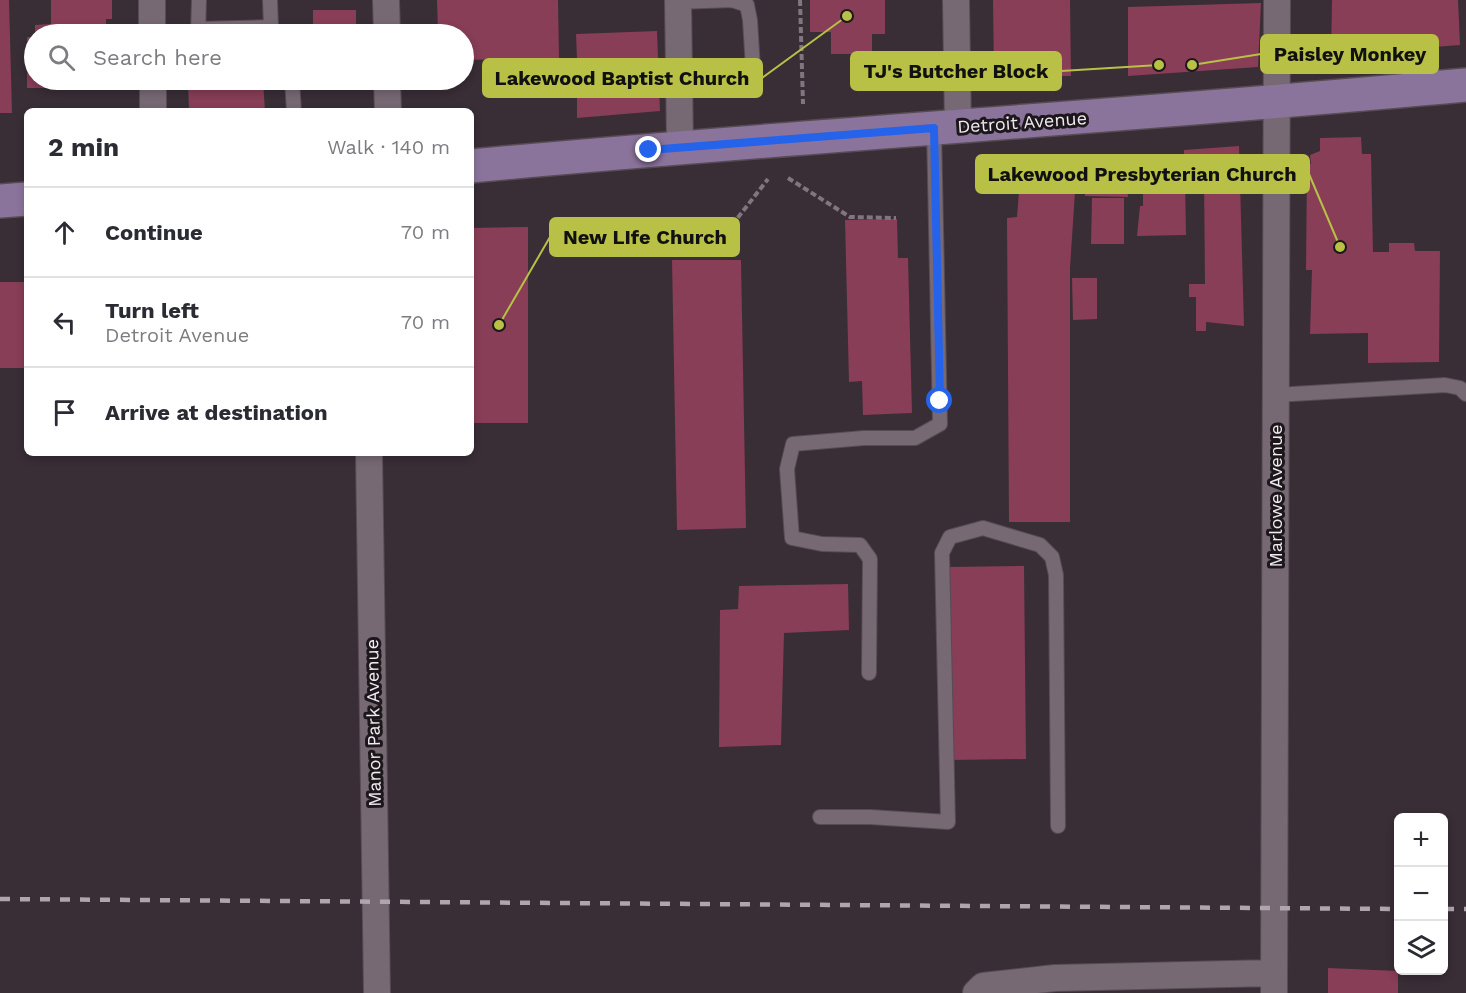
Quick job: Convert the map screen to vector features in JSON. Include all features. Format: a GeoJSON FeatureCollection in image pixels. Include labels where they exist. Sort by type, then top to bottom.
{"type":"FeatureCollection","features":[{"type":"Feature","properties":{"kind":"main road","name":"Detroit Avenue"},"geometry":{"type":"LineString","coordinates":[[474,166],[680,146],[1276,102],[1466,85]]}},
{"type":"Feature","properties":{"kind":"main road"},"geometry":{"type":"LineString","coordinates":[[0,201],[24,199]]}},
{"type":"Feature","properties":{"kind":"street"},"geometry":{"type":"LineString","coordinates":[[152,0],[152,24]]}},
{"type":"Feature","properties":{"kind":"street"},"geometry":{"type":"LineString","coordinates":[[386,0],[387,24]]}},
{"type":"Feature","properties":{"kind":"street"},"geometry":{"type":"LineString","coordinates":[[946,127],[956,0]]}},
{"type":"Feature","properties":{"kind":"street","name":"Marlowe Avenue"},"geometry":{"type":"LineString","coordinates":[[1274,983],[1277,0]]}},
{"type":"Feature","properties":{"kind":"street"},"geometry":{"type":"LineString","coordinates":[[678,1],[680,146]]}},
{"type":"Feature","properties":{"kind":"street"},"geometry":{"type":"LineString","coordinates":[[153,90],[153,108]]}},
{"type":"Feature","properties":{"kind":"street"},"geometry":{"type":"LineString","coordinates":[[387,90],[388,108]]}},
{"type":"Feature","properties":{"kind":"street","name":"Manor Park Avenue"},"geometry":{"type":"LineString","coordinates":[[369,456],[377,993]]}},
{"type":"Feature","properties":{"kind":"street"},"geometry":{"type":"LineString","coordinates":[[976,993],[983,986],[1055,978],[1274,983]]}},
{"type":"Feature","properties":{"kind":"lane"},"geometry":{"type":"LineString","coordinates":[[198,24],[199,0]]}},
{"type":"Feature","properties":{"kind":"lane"},"geometry":{"type":"LineString","coordinates":[[270,0],[272,24]]}},
{"type":"Feature","properties":{"kind":"lane"},"geometry":{"type":"LineString","coordinates":[[678,1],[732,0],[747,5],[750,20],[753,84]]}},
{"type":"Feature","properties":{"kind":"lane"},"geometry":{"type":"LineString","coordinates":[[293,90],[294,108]]}},
{"type":"Feature","properties":{"kind":"lane"},"geometry":{"type":"LineString","coordinates":[[869,673],[870,558],[860,546],[822,544],[792,538],[787,469],[794,444],[864,438],[915,438],[940,424],[946,127]]}},
{"type":"Feature","properties":{"kind":"lane"},"geometry":{"type":"LineString","coordinates":[[1275,395],[1445,385],[1460,388],[1466,394]]}},
{"type":"Feature","properties":{"kind":"lane"},"geometry":{"type":"LineString","coordinates":[[820,817],[870,817],[948,822],[942,554],[950,537],[983,528],[1040,545],[1052,557],[1056,575],[1058,826]]}},
{"type":"Feature","properties":{"kind":"path"},"geometry":{"type":"LineString","coordinates":[[800,0],[802,104]]}},
{"type":"Feature","properties":{"kind":"path"},"geometry":{"type":"LineString","coordinates":[[788,178],[850,217],[896,218]]}},
{"type":"Feature","properties":{"kind":"path"},"geometry":{"type":"LineString","coordinates":[[662,246],[715,247],[768,179]]}},
{"type":"Feature","properties":{"kind":"building"},"geometry":{"type":"Polygon","coordinates":[[[0,0],[9,0],[12,113],[0,113],[0,0]]]}},
{"type":"Feature","properties":{"kind":"building"},"geometry":{"type":"Polygon","coordinates":[[[51,0],[112,0],[112,19],[106,19],[106,24],[51,24],[51,0]]]}},
{"type":"Feature","properties":{"kind":"building"},"geometry":{"type":"Polygon","coordinates":[[[437,0],[558,0],[559,58],[474,60],[474,24],[438,24],[437,0]]]}},
{"type":"Feature","properties":{"kind":"building"},"geometry":{"type":"Polygon","coordinates":[[[810,0],[885,0],[885,34],[872,34],[872,54],[831,54],[831,32],[810,32],[810,0]]]}},
{"type":"Feature","properties":{"kind":"building"},"geometry":{"type":"Polygon","coordinates":[[[993,0],[1070,0],[1071,76],[994,77],[993,0]]]}},
{"type":"Feature","properties":{"kind":"building"},"geometry":{"type":"Polygon","coordinates":[[[1332,0],[1458,0],[1460,45],[1331,55],[1332,0]]]}},
{"type":"Feature","properties":{"kind":"building"},"geometry":{"type":"Polygon","coordinates":[[[1261,3],[1258,67],[1128,76],[1128,7],[1261,3]]]}},
{"type":"Feature","properties":{"kind":"building"},"geometry":{"type":"Polygon","coordinates":[[[313,10],[356,10],[356,24],[313,24],[313,10]]]}},
{"type":"Feature","properties":{"kind":"building"},"geometry":{"type":"Polygon","coordinates":[[[657,31],[660,111],[577,118],[580,64],[577,60],[576,34],[657,31]]]}},
{"type":"Feature","properties":{"kind":"building"},"geometry":{"type":"Polygon","coordinates":[[[188,90],[264,90],[265,108],[189,108],[188,90]]]}},
{"type":"Feature","properties":{"kind":"building"},"geometry":{"type":"Polygon","coordinates":[[[1361,137],[1362,154],[1371,154],[1373,252],[1389,252],[1389,243],[1414,243],[1415,251],[1440,251],[1439,362],[1368,363],[1368,333],[1310,334],[1312,270],[1306,270],[1307,164],[1311,164],[1310,155],[1320,151],[1320,138],[1361,137]]]}},
{"type":"Feature","properties":{"kind":"building"},"geometry":{"type":"Polygon","coordinates":[[[1239,146],[1244,326],[1206,322],[1206,331],[1196,331],[1196,297],[1189,297],[1189,284],[1205,284],[1204,176],[1185,177],[1186,235],[1137,236],[1140,206],[1143,206],[1139,155],[1184,154],[1184,150],[1239,146]]]}},
{"type":"Feature","properties":{"kind":"building"},"geometry":{"type":"Polygon","coordinates":[[[1126,156],[1128,197],[1085,196],[1084,162],[1126,156]]]}},
{"type":"Feature","properties":{"kind":"building"},"geometry":{"type":"Polygon","coordinates":[[[1019,191],[1075,192],[1070,268],[1070,522],[1009,522],[1007,218],[1017,217],[1019,191]]]}},
{"type":"Feature","properties":{"kind":"building"},"geometry":{"type":"Polygon","coordinates":[[[1092,198],[1124,198],[1124,244],[1091,244],[1092,198]]]}},
{"type":"Feature","properties":{"kind":"building"},"geometry":{"type":"Polygon","coordinates":[[[897,219],[898,258],[908,258],[912,413],[863,415],[862,381],[849,382],[845,220],[897,219]]]}},
{"type":"Feature","properties":{"kind":"building"},"geometry":{"type":"Polygon","coordinates":[[[528,227],[528,423],[474,423],[474,228],[528,227]]]}},
{"type":"Feature","properties":{"kind":"building"},"geometry":{"type":"Polygon","coordinates":[[[672,260],[741,260],[746,528],[677,530],[672,260]]]}},
{"type":"Feature","properties":{"kind":"building"},"geometry":{"type":"Polygon","coordinates":[[[1072,278],[1097,278],[1097,319],[1073,320],[1072,278]]]}},
{"type":"Feature","properties":{"kind":"building"},"geometry":{"type":"Polygon","coordinates":[[[0,282],[24,282],[24,368],[0,368],[0,282]]]}},
{"type":"Feature","properties":{"kind":"building"},"geometry":{"type":"Polygon","coordinates":[[[1024,566],[1026,759],[951,760],[949,567],[1024,566]]]}},
{"type":"Feature","properties":{"kind":"building"},"geometry":{"type":"Polygon","coordinates":[[[848,584],[849,630],[784,633],[781,745],[719,747],[720,610],[738,609],[739,586],[848,584]]]}},
{"type":"Feature","properties":{"kind":"building"},"geometry":{"type":"Polygon","coordinates":[[[1328,968],[1394,971],[1394,975],[1398,975],[1398,993],[1328,993],[1328,968]]]}},
{"type":"Feature","properties":{"kind":"railway"},"geometry":{"type":"LineString","coordinates":[[0,899],[1394,909]]}},
{"type":"Feature","properties":{"kind":"railway"},"geometry":{"type":"LineString","coordinates":[[1448,909],[1466,909]]}},
{"type":"Feature","properties":{"kind":"place","name":"Lakewood Baptist Church"},"geometry":{"type":"Point","coordinates":[847,16]}},
{"type":"Feature","properties":{"kind":"place","name":"TJ's Butcher Block"},"geometry":{"type":"Point","coordinates":[1159,65]}},
{"type":"Feature","properties":{"kind":"place","name":"Paisley Monkey"},"geometry":{"type":"Point","coordinates":[1192,65]}},
{"type":"Feature","properties":{"kind":"place","name":"Lakewood Presbyterian Church"},"geometry":{"type":"Point","coordinates":[1340,247]}},
{"type":"Feature","properties":{"kind":"place","name":"New LIfe Church"},"geometry":{"type":"Point","coordinates":[499,325]}},
{"type":"Feature","properties":{"kind":"route"},"geometry":{"type":"LineString","coordinates":[[649,150],[934,128],[940,401]]}}]}
